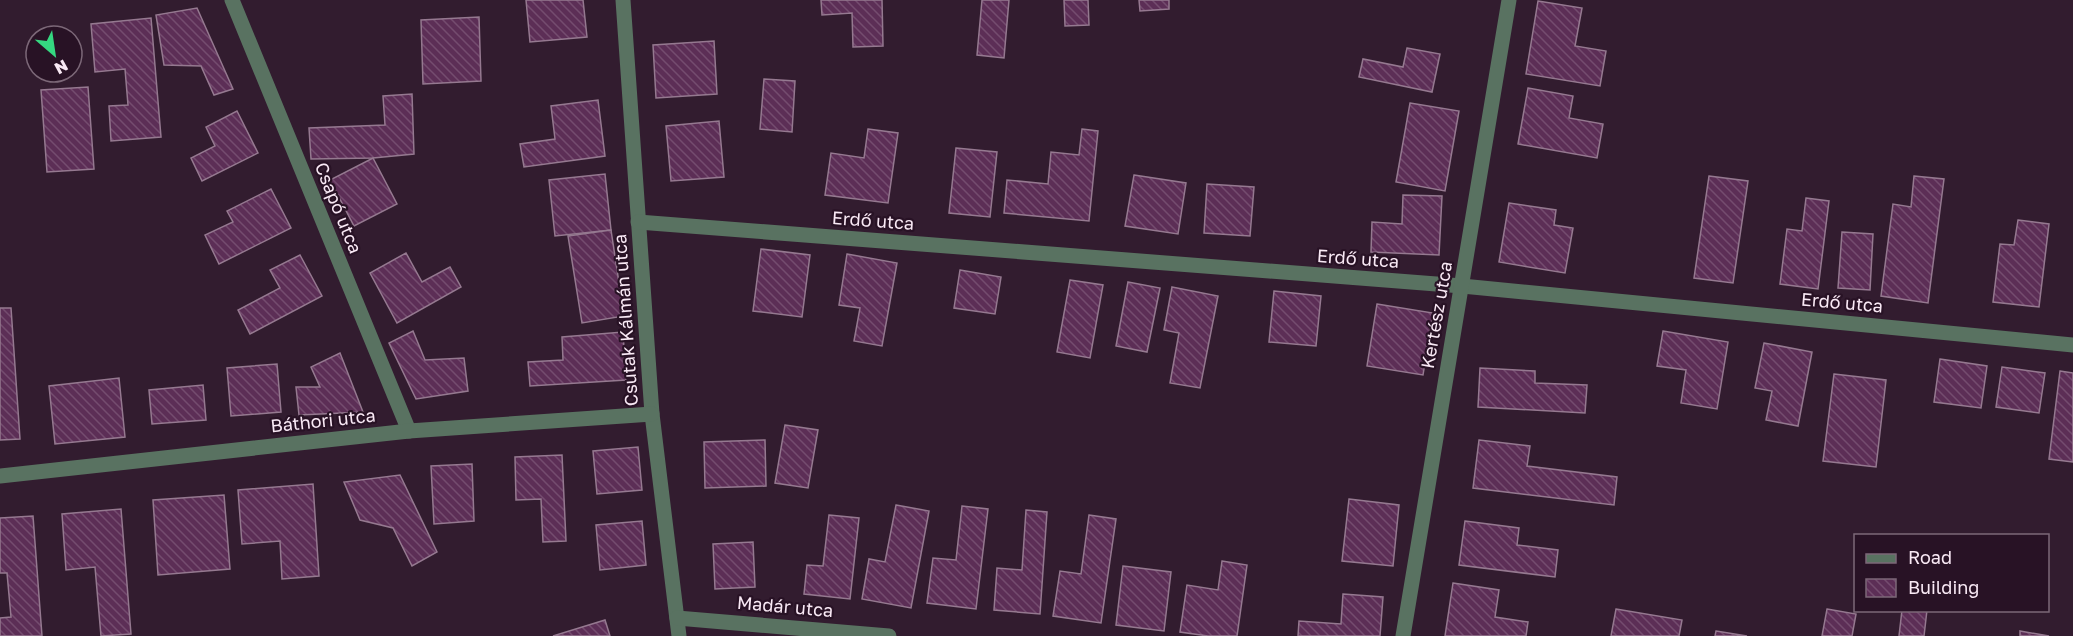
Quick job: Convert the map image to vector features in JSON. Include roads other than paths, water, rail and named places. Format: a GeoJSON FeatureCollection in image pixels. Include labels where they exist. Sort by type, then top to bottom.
{"type":"FeatureCollection","features":[{"type":"Feature","properties":{"kind":"street","name":"Csapó utca"},"geometry":{"type":"LineString","coordinates":[[232,0],[409,431]]}},
{"type":"Feature","properties":{"kind":"street","name":"Csutak Kálmán utca"},"geometry":{"type":"LineString","coordinates":[[623,0],[652,414],[679,636]]}},
{"type":"Feature","properties":{"kind":"street","name":"Kertész utca"},"geometry":{"type":"LineString","coordinates":[[1403,636],[1509,0]]}},
{"type":"Feature","properties":{"kind":"street","name":"Erdő utca"},"geometry":{"type":"LineString","coordinates":[[638,222],[1462,286],[2073,345]]}},
{"type":"Feature","properties":{"kind":"street","name":"Báthori utca"},"geometry":{"type":"LineString","coordinates":[[0,477],[409,431],[652,414]]}},
{"type":"Feature","properties":{"kind":"street","name":"Madár utca"},"geometry":{"type":"LineString","coordinates":[[677,618],[889,636]]}}]}
